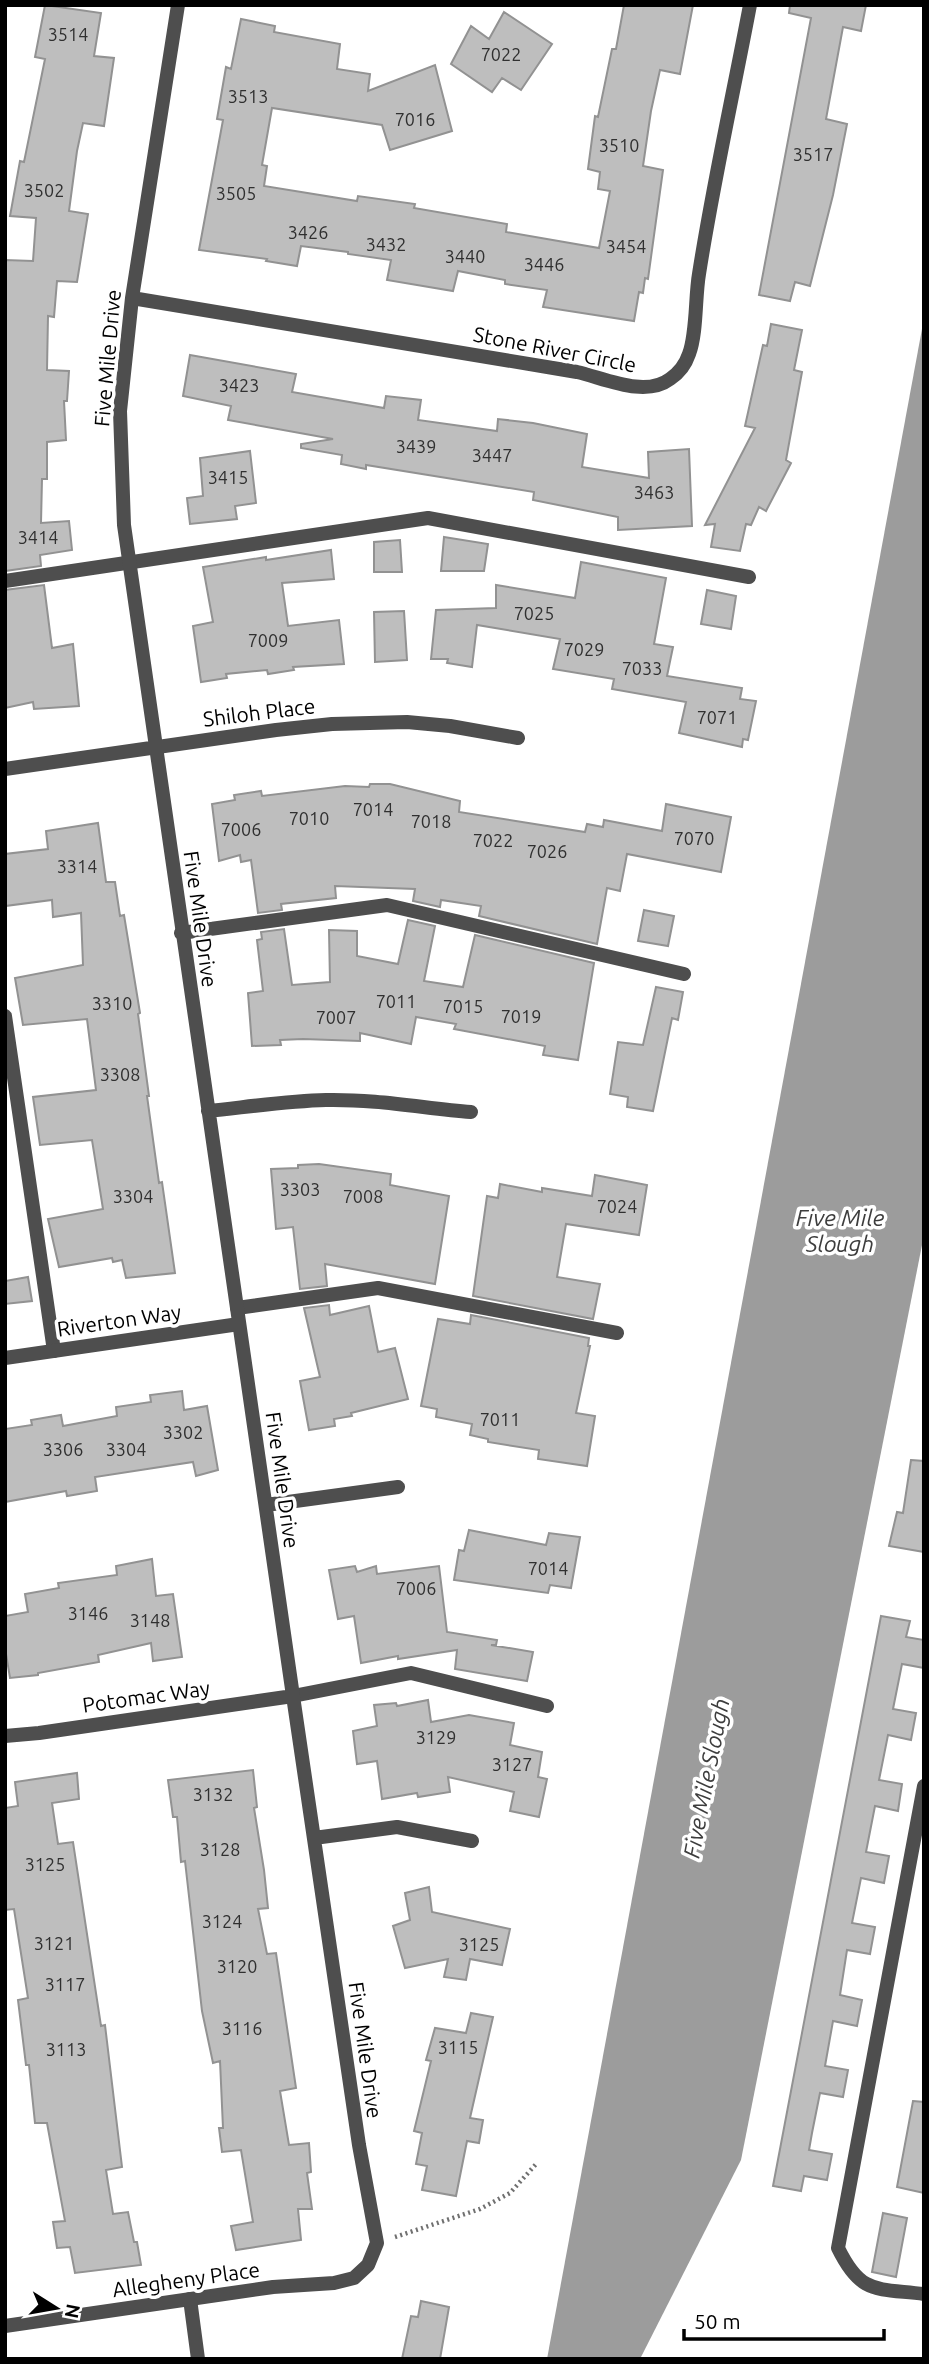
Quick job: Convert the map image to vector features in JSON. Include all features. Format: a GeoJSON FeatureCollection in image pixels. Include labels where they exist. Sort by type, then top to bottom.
{"type":"FeatureCollection","features":[{"type":"Feature","properties":{"kind":"street","name":"Five Mile Drive"},"geometry":{"type":"LineString","coordinates":[[178,5],[132,298],[120,411],[124,525],[154,748],[359,2145],[377,2243]]}},
{"type":"Feature","properties":{"kind":"street","name":"Stone River Circle"},"geometry":{"type":"LineString","coordinates":[[132,298],[577,372],[646,388],[664,383],[672,379],[684,365],[690,351],[699,276],[750,5]]}},
{"type":"Feature","properties":{"kind":"street"},"geometry":{"type":"LineString","coordinates":[[5,581],[428,518],[749,578]]}},
{"type":"Feature","properties":{"kind":"street","name":"Shiloh Place"},"geometry":{"type":"LineString","coordinates":[[5,769],[276,730],[345,723],[407,722],[450,726],[518,738]]}},
{"type":"Feature","properties":{"kind":"street"},"geometry":{"type":"LineString","coordinates":[[181,933],[387,905],[684,974]]}},
{"type":"Feature","properties":{"kind":"street"},"geometry":{"type":"LineString","coordinates":[[5,1016],[54,1351]]}},
{"type":"Feature","properties":{"kind":"street"},"geometry":{"type":"LineString","coordinates":[[208,1111],[327,1100],[407,1104],[471,1112]]}},
{"type":"Feature","properties":{"kind":"street"},"geometry":{"type":"LineString","coordinates":[[237,1308],[377,1288],[617,1333]]}},
{"type":"Feature","properties":{"kind":"street","name":"Riverton Way"},"geometry":{"type":"LineString","coordinates":[[5,1358],[239,1324]]}},
{"type":"Feature","properties":{"kind":"street"},"geometry":{"type":"LineString","coordinates":[[266,1505],[398,1487]]}},
{"type":"Feature","properties":{"kind":"street","name":"Potomac Way"},"geometry":{"type":"LineString","coordinates":[[5,1736],[293,1696],[411,1673],[547,1706]]}},
{"type":"Feature","properties":{"kind":"street"},"geometry":{"type":"LineString","coordinates":[[924,1786],[838,2248],[849,2270],[858,2280],[876,2288],[924,2294]]}},
{"type":"Feature","properties":{"kind":"street"},"geometry":{"type":"LineString","coordinates":[[314,1838],[397,1827],[472,1841]]}},
{"type":"Feature","properties":{"kind":"street","name":"Allegheny Place"},"geometry":{"type":"LineString","coordinates":[[5,2326],[273,2287],[334,2283],[354,2278],[368,2265],[377,2243]]}},
{"type":"Feature","properties":{"kind":"street"},"geometry":{"type":"LineString","coordinates":[[190,2299],[198,2359]]}},
{"type":"Feature","properties":{"kind":"path"},"geometry":{"type":"LineString","coordinates":[[377,2243],[480,2208],[510,2193],[537,2163]]}},
{"type":"Feature","properties":{"kind":"water","name":"Five Mile Slough"},"geometry":{"type":"Polygon","coordinates":[[[924,318],[924,1235],[741,2160],[640,2359],[547,2359],[924,318]]]}},
{"type":"Feature","properties":{"kind":"building"},"geometry":{"type":"Polygon","coordinates":[[[45,5],[101,13],[94,56],[114,58],[104,126],[83,123],[77,151],[69,211],[88,214],[77,282],[57,281],[54,317],[48,316],[47,370],[69,371],[67,401],[64,401],[66,440],[47,442],[47,479],[42,479],[41,523],[69,521],[72,550],[40,555],[41,566],[5,571],[5,260],[33,261],[36,218],[10,216],[20,161],[24,162],[45,59],[35,57],[45,5]]]}},
{"type":"Feature","properties":{"kind":"building"},"geometry":{"type":"Polygon","coordinates":[[[624,5],[693,5],[680,74],[660,70],[651,111],[643,166],[663,170],[648,279],[645,278],[643,293],[639,292],[634,321],[543,307],[547,290],[505,284],[505,280],[458,271],[453,291],[387,280],[391,260],[348,252],[301,246],[297,266],[199,250],[223,120],[217,119],[226,67],[231,69],[241,19],[275,26],[274,32],[340,44],[337,69],[370,74],[368,91],[435,65],[452,131],[390,150],[382,125],[272,108],[262,165],[267,166],[264,186],[357,201],[358,196],[415,204],[414,208],[507,224],[506,232],[599,248],[610,191],[598,189],[600,172],[588,169],[595,116],[598,117],[612,49],[616,49],[624,5]]]}},
{"type":"Feature","properties":{"kind":"building"},"geometry":{"type":"Polygon","coordinates":[[[790,5],[866,5],[861,31],[843,27],[826,119],[847,124],[833,195],[810,286],[795,282],[790,301],[759,295],[811,18],[789,13],[790,5]]]}},
{"type":"Feature","properties":{"kind":"building"},"geometry":{"type":"Polygon","coordinates":[[[504,12],[552,44],[521,90],[502,78],[492,92],[451,64],[471,26],[489,39],[504,12]]]}},
{"type":"Feature","properties":{"kind":"building"},"geometry":{"type":"Polygon","coordinates":[[[771,324],[802,330],[794,370],[802,372],[786,460],[791,463],[766,511],[759,507],[751,525],[746,524],[740,551],[711,547],[715,524],[705,525],[755,428],[745,426],[763,345],[767,346],[771,324]]]}},
{"type":"Feature","properties":{"kind":"building"},"geometry":{"type":"Polygon","coordinates":[[[190,355],[296,374],[292,392],[384,408],[386,396],[421,400],[418,420],[497,431],[498,419],[587,434],[582,467],[649,478],[648,452],[689,449],[692,526],[618,530],[618,517],[533,500],[534,492],[366,465],[366,469],[341,464],[342,455],[301,448],[301,444],[333,439],[228,420],[231,406],[183,396],[190,355]]]}},
{"type":"Feature","properties":{"kind":"building"},"geometry":{"type":"Polygon","coordinates":[[[250,451],[256,503],[235,506],[237,519],[190,524],[187,498],[203,496],[200,458],[250,451]]]}},
{"type":"Feature","properties":{"kind":"building"},"geometry":{"type":"Polygon","coordinates":[[[444,537],[488,544],[484,571],[441,571],[444,537]]]}},
{"type":"Feature","properties":{"kind":"building"},"geometry":{"type":"Polygon","coordinates":[[[400,540],[402,572],[374,572],[374,542],[400,540]]]}},
{"type":"Feature","properties":{"kind":"building"},"geometry":{"type":"Polygon","coordinates":[[[331,550],[334,579],[282,583],[288,626],[339,620],[344,664],[293,667],[294,670],[268,674],[267,670],[226,674],[227,678],[201,682],[193,626],[213,622],[203,567],[331,550]]]}},
{"type":"Feature","properties":{"kind":"building"},"geometry":{"type":"Polygon","coordinates":[[[581,562],[666,578],[654,644],[673,647],[667,676],[742,688],[740,699],[756,701],[748,740],[743,739],[742,747],[679,733],[686,702],[612,689],[614,679],[553,669],[560,639],[477,625],[472,667],[447,663],[448,659],[431,659],[436,610],[496,608],[496,585],[575,598],[581,562]]]}},
{"type":"Feature","properties":{"kind":"building"},"geometry":{"type":"Polygon","coordinates":[[[44,585],[52,648],[73,644],[79,706],[34,709],[33,702],[5,708],[5,590],[44,585]]]}},
{"type":"Feature","properties":{"kind":"building"},"geometry":{"type":"Polygon","coordinates":[[[707,590],[736,596],[731,629],[701,624],[707,590]]]}},
{"type":"Feature","properties":{"kind":"building"},"geometry":{"type":"Polygon","coordinates":[[[404,611],[407,660],[375,662],[374,612],[404,611]]]}},
{"type":"Feature","properties":{"kind":"building"},"geometry":{"type":"Polygon","coordinates":[[[370,784],[390,784],[460,801],[459,812],[585,832],[587,824],[603,827],[604,820],[662,831],[666,804],[731,817],[721,872],[627,854],[620,891],[607,888],[597,944],[479,916],[481,906],[441,900],[440,907],[413,901],[415,889],[335,886],[336,898],[281,904],[282,910],[258,913],[251,860],[241,862],[240,855],[219,861],[212,804],[235,800],[234,795],[261,791],[262,796],[345,786],[369,787],[370,784]]]}},
{"type":"Feature","properties":{"kind":"building"},"geometry":{"type":"Polygon","coordinates":[[[98,823],[106,882],[115,882],[120,916],[124,915],[140,1013],[147,1096],[159,1183],[162,1182],[175,1273],[126,1278],[122,1260],[113,1262],[112,1258],[59,1267],[48,1219],[103,1209],[92,1140],[40,1145],[33,1097],[96,1090],[87,1019],[23,1025],[15,978],[83,965],[81,913],[53,917],[52,900],[5,906],[5,854],[48,849],[46,831],[98,823]]]}},
{"type":"Feature","properties":{"kind":"building"},"geometry":{"type":"Polygon","coordinates":[[[644,910],[674,916],[668,946],[638,941],[644,910]]]}},
{"type":"Feature","properties":{"kind":"building"},"geometry":{"type":"Polygon","coordinates":[[[408,920],[435,926],[424,981],[463,987],[475,935],[594,963],[578,1060],[543,1055],[545,1046],[454,1029],[456,1024],[416,1017],[411,1044],[360,1033],[360,1041],[280,1040],[281,1045],[252,1046],[248,993],[263,991],[257,940],[262,939],[261,932],[284,929],[292,985],[330,982],[329,930],[357,931],[357,956],[398,964],[408,920]]]}},
{"type":"Feature","properties":{"kind":"building"},"geometry":{"type":"Polygon","coordinates":[[[656,987],[683,992],[678,1020],[672,1018],[653,1111],[627,1107],[628,1097],[610,1094],[618,1042],[643,1045],[656,987]]]}},
{"type":"Feature","properties":{"kind":"building"},"geometry":{"type":"Polygon","coordinates":[[[319,1164],[391,1174],[390,1185],[449,1196],[435,1284],[325,1264],[327,1286],[300,1289],[293,1227],[276,1229],[271,1169],[319,1164]]]}},
{"type":"Feature","properties":{"kind":"building"},"geometry":{"type":"Polygon","coordinates":[[[595,1175],[647,1185],[639,1235],[566,1224],[557,1277],[600,1284],[593,1319],[473,1296],[487,1196],[498,1198],[500,1184],[542,1192],[542,1188],[592,1196],[595,1175]]]}},
{"type":"Feature","properties":{"kind":"building"},"geometry":{"type":"Polygon","coordinates":[[[28,1277],[32,1301],[5,1304],[5,1281],[28,1277]]]}},
{"type":"Feature","properties":{"kind":"building"},"geometry":{"type":"Polygon","coordinates":[[[329,1305],[330,1315],[369,1306],[378,1352],[395,1348],[408,1399],[334,1419],[335,1426],[309,1430],[300,1381],[320,1377],[304,1308],[329,1305]]]}},
{"type":"Feature","properties":{"kind":"building"},"geometry":{"type":"Polygon","coordinates":[[[471,1315],[589,1338],[590,1346],[576,1413],[595,1416],[587,1466],[538,1459],[539,1450],[488,1442],[488,1439],[470,1435],[472,1424],[436,1417],[437,1409],[421,1406],[438,1319],[470,1324],[471,1315]]]}},
{"type":"Feature","properties":{"kind":"building"},"geometry":{"type":"Polygon","coordinates":[[[182,1391],[184,1410],[207,1406],[218,1470],[196,1476],[193,1462],[95,1477],[97,1491],[67,1496],[66,1491],[5,1502],[5,1429],[32,1425],[31,1420],[61,1415],[63,1426],[117,1416],[116,1407],[151,1402],[150,1395],[182,1391]]]}},
{"type":"Feature","properties":{"kind":"building"},"geometry":{"type":"Polygon","coordinates":[[[911,1460],[924,1461],[924,1552],[889,1546],[897,1512],[903,1513],[911,1460]]]}},
{"type":"Feature","properties":{"kind":"building"},"geometry":{"type":"Polygon","coordinates":[[[469,1530],[546,1545],[549,1533],[580,1537],[571,1588],[550,1585],[548,1593],[454,1580],[459,1550],[464,1551],[469,1530]]]}},
{"type":"Feature","properties":{"kind":"building"},"geometry":{"type":"Polygon","coordinates":[[[152,1559],[156,1596],[173,1594],[182,1657],[153,1661],[151,1643],[98,1655],[99,1662],[10,1678],[5,1648],[5,1616],[28,1612],[25,1594],[59,1588],[58,1583],[117,1575],[116,1566],[152,1559]]]}},
{"type":"Feature","properties":{"kind":"building"},"geometry":{"type":"Polygon","coordinates":[[[355,1566],[357,1572],[376,1566],[377,1574],[439,1566],[447,1632],[497,1640],[496,1645],[491,1645],[533,1652],[527,1681],[455,1669],[457,1650],[361,1663],[354,1616],[338,1619],[329,1570],[355,1566]]]}},
{"type":"Feature","properties":{"kind":"building"},"geometry":{"type":"Polygon","coordinates":[[[881,1616],[910,1621],[906,1637],[924,1640],[924,1668],[902,1664],[893,1709],[916,1713],[911,1740],[888,1735],[879,1780],[902,1784],[898,1811],[875,1806],[866,1852],[889,1856],[884,1883],[861,1878],[852,1923],[875,1927],[870,1954],[847,1950],[840,1995],[862,2000],[857,2026],[833,2021],[825,2066],[848,2070],[843,2097],[820,2093],[809,2150],[832,2154],[827,2180],[804,2176],[801,2191],[773,2186],[881,1616]]]}},
{"type":"Feature","properties":{"kind":"building"},"geometry":{"type":"Polygon","coordinates":[[[428,1700],[431,1722],[469,1715],[514,1723],[510,1745],[542,1752],[538,1777],[547,1779],[539,1817],[510,1811],[514,1792],[448,1777],[450,1792],[418,1797],[417,1793],[382,1799],[377,1761],[357,1764],[353,1731],[377,1726],[374,1705],[396,1703],[397,1706],[428,1700]]]}},
{"type":"Feature","properties":{"kind":"building"},"geometry":{"type":"Polygon","coordinates":[[[253,1770],[257,1807],[254,1808],[268,1908],[258,1909],[267,1954],[276,1953],[296,2088],[280,2091],[289,2145],[309,2143],[311,2172],[307,2173],[312,2209],[298,2209],[301,2240],[236,2250],[231,2226],[253,2222],[241,2150],[222,2152],[219,2128],[223,2128],[220,2061],[213,2063],[202,2011],[185,1861],[181,1862],[177,1817],[173,1817],[168,1780],[253,1770]]]}},
{"type":"Feature","properties":{"kind":"building"},"geometry":{"type":"Polygon","coordinates":[[[77,1773],[79,1799],[52,1803],[58,1844],[73,1842],[101,2026],[105,2025],[122,2167],[106,2170],[113,2214],[128,2212],[141,2265],[75,2273],[70,2247],[57,2248],[53,2222],[65,2221],[47,2123],[35,2123],[29,2065],[26,2065],[18,2000],[28,1998],[14,1909],[5,1910],[5,1808],[18,1806],[15,1782],[77,1773]]]}},
{"type":"Feature","properties":{"kind":"building"},"geometry":{"type":"Polygon","coordinates":[[[429,1887],[432,1912],[510,1929],[502,1965],[470,1959],[466,1980],[444,1977],[448,1959],[405,1968],[393,1926],[410,1920],[405,1893],[429,1887]]]}},
{"type":"Feature","properties":{"kind":"building"},"geometry":{"type":"Polygon","coordinates":[[[471,2013],[493,2017],[470,2118],[483,2120],[479,2143],[467,2141],[456,2196],[422,2190],[427,2166],[416,2164],[422,2133],[414,2131],[431,2061],[426,2060],[435,2028],[466,2033],[471,2013]]]}},
{"type":"Feature","properties":{"kind":"building"},"geometry":{"type":"Polygon","coordinates":[[[913,2101],[924,2102],[924,2193],[897,2187],[913,2101]]]}},
{"type":"Feature","properties":{"kind":"building"},"geometry":{"type":"Polygon","coordinates":[[[883,2213],[907,2218],[896,2277],[872,2272],[883,2213]]]}},
{"type":"Feature","properties":{"kind":"building"},"geometry":{"type":"Polygon","coordinates":[[[421,2301],[449,2307],[440,2359],[402,2359],[411,2316],[418,2317],[421,2301]]]}}]}
